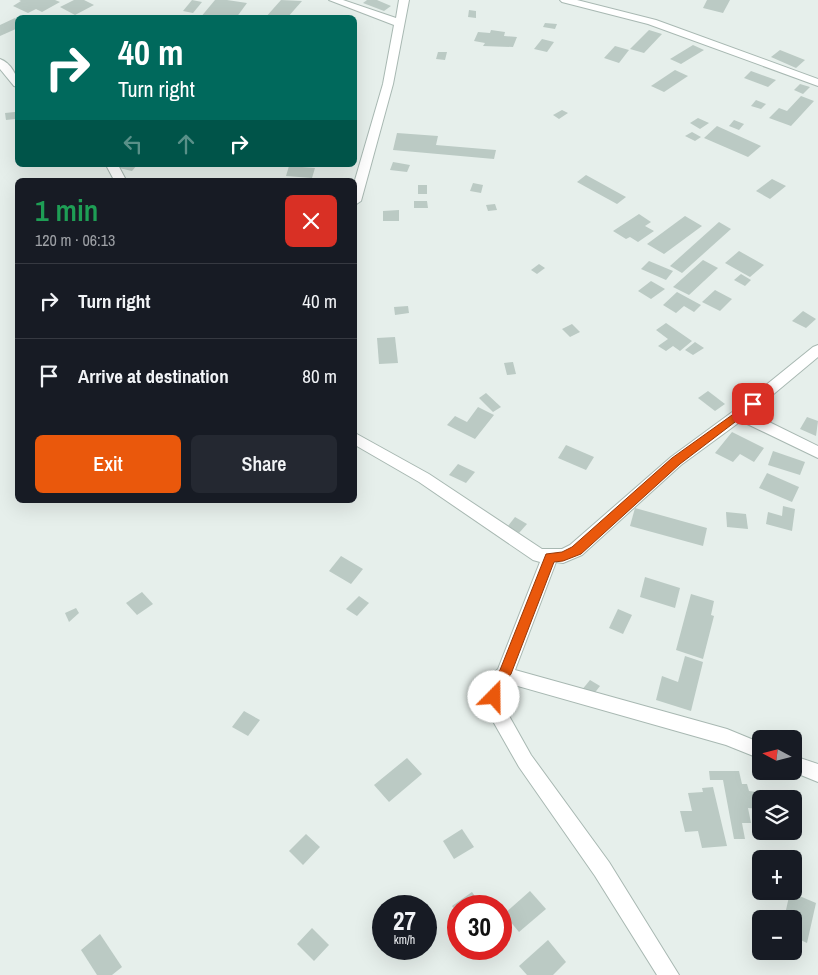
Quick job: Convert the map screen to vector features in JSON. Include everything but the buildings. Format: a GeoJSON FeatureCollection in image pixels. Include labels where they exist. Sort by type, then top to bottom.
{"type":"FeatureCollection","features":[{"type":"Feature","properties":{"kind":"street"},"geometry":{"type":"LineString","coordinates":[[334,0],[399,23]]}},
{"type":"Feature","properties":{"kind":"street"},"geometry":{"type":"LineString","coordinates":[[357,194],[388,84],[404,0]]}},
{"type":"Feature","properties":{"kind":"street"},"geometry":{"type":"LineString","coordinates":[[565,0],[652,22],[818,83]]}},
{"type":"Feature","properties":{"kind":"street"},"geometry":{"type":"LineString","coordinates":[[0,62],[15,80]]}},
{"type":"Feature","properties":{"kind":"street"},"geometry":{"type":"LineString","coordinates":[[357,439],[424,478],[539,555],[550,557],[563,556],[576,550],[676,461],[740,414],[818,350]]}},
{"type":"Feature","properties":{"kind":"street"},"geometry":{"type":"LineString","coordinates":[[740,414],[818,452]]}},
{"type":"Feature","properties":{"kind":"street"},"geometry":{"type":"LineString","coordinates":[[550,557],[504,674],[495,682],[494,697],[500,717],[525,761],[602,868],[669,975]]}},
{"type":"Feature","properties":{"kind":"street"},"geometry":{"type":"LineString","coordinates":[[504,674],[727,737],[752,747]]}},
{"type":"Feature","properties":{"kind":"street"},"geometry":{"type":"LineString","coordinates":[[802,767],[818,773]]}},
{"type":"Feature","properties":{"kind":"route"},"geometry":{"type":"LineString","coordinates":[[494,697],[495,682],[504,674],[550,557],[563,556],[576,550],[676,461],[753,404]]}}]}
